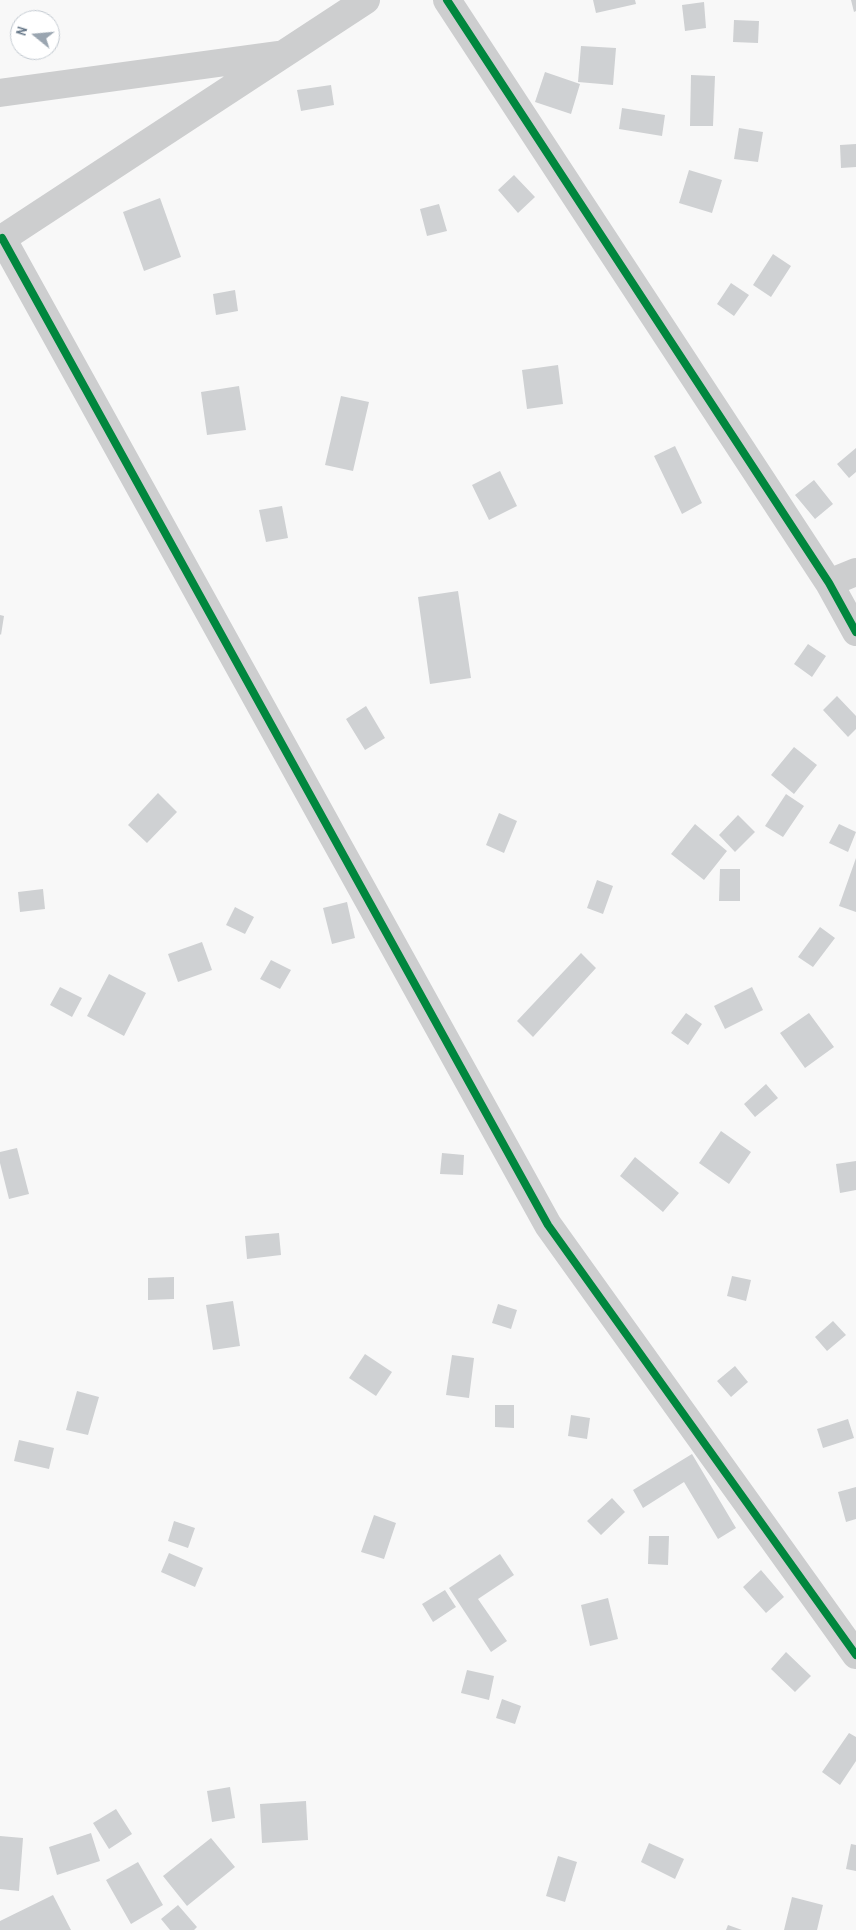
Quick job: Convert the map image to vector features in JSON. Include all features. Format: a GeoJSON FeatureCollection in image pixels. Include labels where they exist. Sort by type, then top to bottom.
{"type":"FeatureCollection","features":[{"type":"Feature","properties":{"kind":"street"},"geometry":{"type":"LineString","coordinates":[[366,0],[1,239],[548,1225],[856,1655]]}},
{"type":"Feature","properties":{"kind":"street"},"geometry":{"type":"LineString","coordinates":[[446,0],[830,583],[856,632]]}},
{"type":"Feature","properties":{"kind":"street"},"geometry":{"type":"LineString","coordinates":[[0,92],[284,54]]}},
{"type":"Feature","properties":{"kind":"street"},"geometry":{"type":"LineString","coordinates":[[830,583],[856,572]]}},
{"type":"Feature","properties":{"kind":"building"},"geometry":{"type":"Polygon","coordinates":[[[593,0],[635,0],[636,4],[596,13],[593,0]]]}},
{"type":"Feature","properties":{"kind":"building"},"geometry":{"type":"Polygon","coordinates":[[[851,0],[856,0],[856,11],[854,12],[851,0]]]}},
{"type":"Feature","properties":{"kind":"building"},"geometry":{"type":"Polygon","coordinates":[[[704,2],[706,28],[685,31],[682,5],[704,2]]]}},
{"type":"Feature","properties":{"kind":"building"},"geometry":{"type":"Polygon","coordinates":[[[734,20],[759,21],[758,43],[733,42],[734,20]]]}},
{"type":"Feature","properties":{"kind":"building"},"geometry":{"type":"Polygon","coordinates":[[[581,46],[616,48],[613,85],[578,82],[581,46]]]}},
{"type":"Feature","properties":{"kind":"building"},"geometry":{"type":"Polygon","coordinates":[[[545,72],[580,84],[571,114],[535,102],[545,72]]]}},
{"type":"Feature","properties":{"kind":"building"},"geometry":{"type":"Polygon","coordinates":[[[691,75],[715,76],[713,126],[690,126],[691,75]]]}},
{"type":"Feature","properties":{"kind":"building"},"geometry":{"type":"Polygon","coordinates":[[[331,85],[334,105],[301,111],[297,90],[331,85]]]}},
{"type":"Feature","properties":{"kind":"building"},"geometry":{"type":"Polygon","coordinates":[[[622,108],[665,115],[662,136],[619,129],[622,108]]]}},
{"type":"Feature","properties":{"kind":"building"},"geometry":{"type":"Polygon","coordinates":[[[739,128],[763,132],[758,162],[734,159],[739,128]]]}},
{"type":"Feature","properties":{"kind":"building"},"geometry":{"type":"Polygon","coordinates":[[[856,144],[856,167],[841,168],[840,145],[856,144]]]}},
{"type":"Feature","properties":{"kind":"building"},"geometry":{"type":"Polygon","coordinates":[[[689,170],[722,180],[712,213],[679,203],[689,170]]]}},
{"type":"Feature","properties":{"kind":"building"},"geometry":{"type":"Polygon","coordinates":[[[514,175],[535,197],[518,213],[498,190],[514,175]]]}},
{"type":"Feature","properties":{"kind":"building"},"geometry":{"type":"Polygon","coordinates":[[[160,198],[181,257],[144,271],[123,212],[160,198]]]}},
{"type":"Feature","properties":{"kind":"building"},"geometry":{"type":"Polygon","coordinates":[[[439,204],[447,231],[427,236],[420,209],[439,204]]]}},
{"type":"Feature","properties":{"kind":"building"},"geometry":{"type":"Polygon","coordinates":[[[773,254],[791,266],[771,297],[753,285],[773,254]]]}},
{"type":"Feature","properties":{"kind":"building"},"geometry":{"type":"Polygon","coordinates":[[[731,283],[749,295],[734,316],[717,304],[731,283]]]}},
{"type":"Feature","properties":{"kind":"building"},"geometry":{"type":"Polygon","coordinates":[[[235,290],[238,311],[216,315],[213,294],[235,290]]]}},
{"type":"Feature","properties":{"kind":"building"},"geometry":{"type":"Polygon","coordinates":[[[558,365],[563,404],[527,409],[522,370],[558,365]]]}},
{"type":"Feature","properties":{"kind":"building"},"geometry":{"type":"Polygon","coordinates":[[[239,386],[246,430],[207,435],[201,392],[239,386]]]}},
{"type":"Feature","properties":{"kind":"building"},"geometry":{"type":"Polygon","coordinates":[[[341,396],[369,402],[353,471],[325,465],[341,396]]]}},
{"type":"Feature","properties":{"kind":"building"},"geometry":{"type":"Polygon","coordinates":[[[675,446],[702,503],[682,514],[654,456],[675,446]]]}},
{"type":"Feature","properties":{"kind":"building"},"geometry":{"type":"Polygon","coordinates":[[[856,448],[856,472],[849,478],[837,464],[856,448]]]}},
{"type":"Feature","properties":{"kind":"building"},"geometry":{"type":"Polygon","coordinates":[[[500,471],[517,506],[489,520],[472,485],[500,471]]]}},
{"type":"Feature","properties":{"kind":"building"},"geometry":{"type":"Polygon","coordinates":[[[814,480],[833,504],[815,519],[795,495],[814,480]]]}},
{"type":"Feature","properties":{"kind":"building"},"geometry":{"type":"Polygon","coordinates":[[[282,506],[288,538],[266,542],[259,510],[282,506]]]}},
{"type":"Feature","properties":{"kind":"building"},"geometry":{"type":"Polygon","coordinates":[[[458,591],[471,678],[430,684],[418,597],[458,591]]]}},
{"type":"Feature","properties":{"kind":"building"},"geometry":{"type":"Polygon","coordinates":[[[0,615],[4,616],[1,635],[0,634],[0,615]]]}},
{"type":"Feature","properties":{"kind":"building"},"geometry":{"type":"Polygon","coordinates":[[[808,644],[826,656],[812,677],[794,664],[808,644]]]}},
{"type":"Feature","properties":{"kind":"building"},"geometry":{"type":"Polygon","coordinates":[[[837,696],[856,716],[856,729],[848,737],[823,710],[837,696]]]}},
{"type":"Feature","properties":{"kind":"building"},"geometry":{"type":"Polygon","coordinates":[[[366,706],[385,738],[365,750],[346,719],[366,706]]]}},
{"type":"Feature","properties":{"kind":"building"},"geometry":{"type":"Polygon","coordinates":[[[794,747],[817,765],[794,794],[771,775],[794,747]]]}},
{"type":"Feature","properties":{"kind":"building"},"geometry":{"type":"Polygon","coordinates":[[[158,793],[177,812],[147,843],[128,825],[158,793]]]}},
{"type":"Feature","properties":{"kind":"building"},"geometry":{"type":"Polygon","coordinates":[[[786,794],[804,806],[783,837],[765,826],[786,794]]]}},
{"type":"Feature","properties":{"kind":"building"},"geometry":{"type":"Polygon","coordinates":[[[499,813],[517,821],[504,853],[486,845],[499,813]]]}},
{"type":"Feature","properties":{"kind":"building"},"geometry":{"type":"Polygon","coordinates":[[[738,815],[755,832],[735,852],[719,835],[738,815]]]}},
{"type":"Feature","properties":{"kind":"building"},"geometry":{"type":"Polygon","coordinates":[[[695,824],[727,851],[704,880],[671,854],[695,824]]]}},
{"type":"Feature","properties":{"kind":"building"},"geometry":{"type":"Polygon","coordinates":[[[839,824],[856,832],[848,852],[829,843],[839,824]]]}},
{"type":"Feature","properties":{"kind":"building"},"geometry":{"type":"Polygon","coordinates":[[[856,858],[856,912],[839,906],[856,858]]]}},
{"type":"Feature","properties":{"kind":"building"},"geometry":{"type":"Polygon","coordinates":[[[720,869],[740,869],[740,901],[719,901],[720,869]]]}},
{"type":"Feature","properties":{"kind":"building"},"geometry":{"type":"Polygon","coordinates":[[[597,880],[613,886],[603,914],[587,908],[597,880]]]}},
{"type":"Feature","properties":{"kind":"building"},"geometry":{"type":"Polygon","coordinates":[[[43,889],[45,909],[20,912],[18,892],[43,889]]]}},
{"type":"Feature","properties":{"kind":"building"},"geometry":{"type":"Polygon","coordinates":[[[347,902],[355,938],[332,944],[323,908],[347,902]]]}},
{"type":"Feature","properties":{"kind":"building"},"geometry":{"type":"Polygon","coordinates":[[[235,907],[254,917],[245,934],[226,925],[235,907]]]}},
{"type":"Feature","properties":{"kind":"building"},"geometry":{"type":"Polygon","coordinates":[[[820,927],[835,938],[813,967],[798,957],[820,927]]]}},
{"type":"Feature","properties":{"kind":"building"},"geometry":{"type":"Polygon","coordinates":[[[202,942],[212,970],[178,982],[168,954],[202,942]]]}},
{"type":"Feature","properties":{"kind":"building"},"geometry":{"type":"Polygon","coordinates":[[[581,953],[596,968],[533,1037],[517,1021],[581,953]]]}},
{"type":"Feature","properties":{"kind":"building"},"geometry":{"type":"Polygon","coordinates":[[[271,960],[291,970],[280,989],[260,979],[271,960]]]}},
{"type":"Feature","properties":{"kind":"building"},"geometry":{"type":"Polygon","coordinates":[[[109,974],[146,993],[124,1036],[87,1016],[109,974]]]}},
{"type":"Feature","properties":{"kind":"building"},"geometry":{"type":"Polygon","coordinates":[[[60,987],[82,998],[72,1017],[50,1005],[60,987]]]}},
{"type":"Feature","properties":{"kind":"building"},"geometry":{"type":"Polygon","coordinates":[[[752,987],[763,1010],[725,1029],[714,1006],[752,987]]]}},
{"type":"Feature","properties":{"kind":"building"},"geometry":{"type":"Polygon","coordinates":[[[686,1013],[702,1024],[688,1045],[671,1033],[686,1013]]]}},
{"type":"Feature","properties":{"kind":"building"},"geometry":{"type":"Polygon","coordinates":[[[809,1013],[834,1047],[805,1068],[780,1033],[809,1013]]]}},
{"type":"Feature","properties":{"kind":"building"},"geometry":{"type":"Polygon","coordinates":[[[766,1084],[778,1098],[755,1117],[744,1104],[766,1084]]]}},
{"type":"Feature","properties":{"kind":"building"},"geometry":{"type":"Polygon","coordinates":[[[721,1131],[751,1152],[729,1184],[699,1163],[721,1131]]]}},
{"type":"Feature","properties":{"kind":"building"},"geometry":{"type":"Polygon","coordinates":[[[17,1148],[29,1194],[9,1199],[0,1163],[0,1152],[17,1148]]]}},
{"type":"Feature","properties":{"kind":"building"},"geometry":{"type":"Polygon","coordinates":[[[442,1153],[464,1155],[463,1175],[440,1174],[442,1153]]]}},
{"type":"Feature","properties":{"kind":"building"},"geometry":{"type":"Polygon","coordinates":[[[635,1157],[679,1193],[663,1212],[620,1176],[635,1157]]]}},
{"type":"Feature","properties":{"kind":"building"},"geometry":{"type":"Polygon","coordinates":[[[856,1161],[856,1190],[840,1193],[836,1164],[856,1161]]]}},
{"type":"Feature","properties":{"kind":"building"},"geometry":{"type":"Polygon","coordinates":[[[279,1233],[281,1255],[247,1259],[245,1236],[279,1233]]]}},
{"type":"Feature","properties":{"kind":"building"},"geometry":{"type":"Polygon","coordinates":[[[732,1276],[751,1280],[746,1301],[727,1296],[732,1276]]]}},
{"type":"Feature","properties":{"kind":"building"},"geometry":{"type":"Polygon","coordinates":[[[174,1277],[174,1299],[148,1300],[148,1278],[174,1277]]]}},
{"type":"Feature","properties":{"kind":"building"},"geometry":{"type":"Polygon","coordinates":[[[233,1301],[240,1346],[213,1350],[206,1305],[233,1301]]]}},
{"type":"Feature","properties":{"kind":"building"},"geometry":{"type":"Polygon","coordinates":[[[498,1304],[517,1310],[511,1329],[492,1323],[498,1304]]]}},
{"type":"Feature","properties":{"kind":"building"},"geometry":{"type":"Polygon","coordinates":[[[833,1321],[846,1335],[827,1351],[815,1337],[833,1321]]]}},
{"type":"Feature","properties":{"kind":"building"},"geometry":{"type":"Polygon","coordinates":[[[365,1354],[392,1372],[376,1396],[349,1378],[365,1354]]]}},
{"type":"Feature","properties":{"kind":"building"},"geometry":{"type":"Polygon","coordinates":[[[452,1355],[474,1358],[469,1398],[446,1395],[452,1355]]]}},
{"type":"Feature","properties":{"kind":"building"},"geometry":{"type":"Polygon","coordinates":[[[735,1366],[748,1382],[731,1397],[717,1381],[735,1366]]]}},
{"type":"Feature","properties":{"kind":"building"},"geometry":{"type":"Polygon","coordinates":[[[77,1391],[99,1397],[88,1435],[66,1430],[77,1391]]]}},
{"type":"Feature","properties":{"kind":"building"},"geometry":{"type":"Polygon","coordinates":[[[495,1405],[514,1405],[514,1428],[495,1427],[495,1405]]]}},
{"type":"Feature","properties":{"kind":"building"},"geometry":{"type":"Polygon","coordinates":[[[571,1415],[590,1418],[587,1439],[568,1436],[571,1415]]]}},
{"type":"Feature","properties":{"kind":"building"},"geometry":{"type":"Polygon","coordinates":[[[848,1419],[854,1438],[823,1448],[817,1429],[848,1419]]]}},
{"type":"Feature","properties":{"kind":"building"},"geometry":{"type":"Polygon","coordinates":[[[19,1440],[54,1448],[49,1469],[14,1461],[19,1440]]]}},
{"type":"Feature","properties":{"kind":"building"},"geometry":{"type":"Polygon","coordinates":[[[692,1454],[736,1528],[718,1539],[684,1482],[643,1508],[633,1490],[692,1454]]]}},
{"type":"Feature","properties":{"kind":"building"},"geometry":{"type":"Polygon","coordinates":[[[856,1487],[856,1519],[846,1522],[838,1492],[856,1487]]]}},
{"type":"Feature","properties":{"kind":"building"},"geometry":{"type":"Polygon","coordinates":[[[612,1498],[625,1512],[601,1535],[587,1521],[612,1498]]]}},
{"type":"Feature","properties":{"kind":"building"},"geometry":{"type":"Polygon","coordinates":[[[374,1515],[396,1523],[384,1559],[361,1552],[374,1515]]]}},
{"type":"Feature","properties":{"kind":"building"},"geometry":{"type":"Polygon","coordinates":[[[174,1521],[195,1528],[188,1548],[168,1541],[174,1521]]]}},
{"type":"Feature","properties":{"kind":"building"},"geometry":{"type":"Polygon","coordinates":[[[649,1536],[669,1536],[668,1565],[648,1564],[649,1536]]]}},
{"type":"Feature","properties":{"kind":"building"},"geometry":{"type":"Polygon","coordinates":[[[169,1553],[203,1568],[195,1587],[161,1572],[169,1553]]]}},
{"type":"Feature","properties":{"kind":"building"},"geometry":{"type":"Polygon","coordinates":[[[500,1554],[514,1575],[478,1599],[507,1641],[491,1652],[449,1588],[500,1554]]]}},
{"type":"Feature","properties":{"kind":"building"},"geometry":{"type":"Polygon","coordinates":[[[761,1570],[784,1597],[766,1613],[743,1587],[761,1570]]]}},
{"type":"Feature","properties":{"kind":"building"},"geometry":{"type":"Polygon","coordinates":[[[445,1590],[456,1607],[433,1622],[422,1604],[445,1590]]]}},
{"type":"Feature","properties":{"kind":"building"},"geometry":{"type":"Polygon","coordinates":[[[608,1598],[618,1639],[590,1646],[581,1605],[608,1598]]]}},
{"type":"Feature","properties":{"kind":"building"},"geometry":{"type":"Polygon","coordinates":[[[786,1652],[811,1676],[795,1692],[771,1669],[786,1652]]]}},
{"type":"Feature","properties":{"kind":"building"},"geometry":{"type":"Polygon","coordinates":[[[467,1670],[494,1676],[489,1700],[461,1693],[467,1670]]]}},
{"type":"Feature","properties":{"kind":"building"},"geometry":{"type":"Polygon","coordinates":[[[502,1699],[521,1706],[515,1724],[496,1718],[502,1699]]]}},
{"type":"Feature","properties":{"kind":"building"},"geometry":{"type":"Polygon","coordinates":[[[849,1733],[856,1737],[856,1761],[840,1785],[822,1772],[849,1733]]]}},
{"type":"Feature","properties":{"kind":"building"},"geometry":{"type":"Polygon","coordinates":[[[230,1787],[235,1818],[212,1822],[207,1791],[230,1787]]]}},
{"type":"Feature","properties":{"kind":"building"},"geometry":{"type":"Polygon","coordinates":[[[306,1801],[308,1840],[262,1843],[260,1804],[306,1801]]]}},
{"type":"Feature","properties":{"kind":"building"},"geometry":{"type":"Polygon","coordinates":[[[116,1809],[132,1834],[109,1849],[93,1823],[116,1809]]]}},
{"type":"Feature","properties":{"kind":"building"},"geometry":{"type":"Polygon","coordinates":[[[91,1833],[100,1861],[57,1875],[49,1847],[91,1833]]]}},
{"type":"Feature","properties":{"kind":"building"},"geometry":{"type":"Polygon","coordinates":[[[0,1836],[23,1838],[19,1891],[0,1889],[0,1836]]]}},
{"type":"Feature","properties":{"kind":"building"},"geometry":{"type":"Polygon","coordinates":[[[211,1838],[235,1867],[187,1906],[163,1876],[211,1838]]]}},
{"type":"Feature","properties":{"kind":"building"},"geometry":{"type":"Polygon","coordinates":[[[649,1843],[684,1859],[675,1879],[641,1862],[649,1843]]]}},
{"type":"Feature","properties":{"kind":"building"},"geometry":{"type":"Polygon","coordinates":[[[851,1844],[856,1845],[856,1871],[846,1869],[851,1844]]]}},
{"type":"Feature","properties":{"kind":"building"},"geometry":{"type":"Polygon","coordinates":[[[558,1856],[577,1862],[565,1902],[546,1896],[558,1856]]]}},
{"type":"Feature","properties":{"kind":"building"},"geometry":{"type":"Polygon","coordinates":[[[138,1862],[163,1905],[131,1924],[106,1880],[138,1862]]]}},
{"type":"Feature","properties":{"kind":"building"},"geometry":{"type":"Polygon","coordinates":[[[53,1895],[71,1930],[0,1930],[0,1921],[53,1895]]]}},
{"type":"Feature","properties":{"kind":"building"},"geometry":{"type":"Polygon","coordinates":[[[792,1897],[823,1905],[817,1930],[784,1930],[792,1897]]]}},
{"type":"Feature","properties":{"kind":"building"},"geometry":{"type":"Polygon","coordinates":[[[178,1905],[197,1927],[194,1930],[170,1930],[161,1919],[178,1905]]]}},
{"type":"Feature","properties":{"kind":"building"},"geometry":{"type":"Polygon","coordinates":[[[728,1925],[742,1930],[726,1930],[728,1925]]]}},
{"type":"Feature","properties":{"kind":"cycle path"},"geometry":{"type":"LineString","coordinates":[[447,0],[829,583],[856,632]]}},
{"type":"Feature","properties":{"kind":"cycle path"},"geometry":{"type":"LineString","coordinates":[[2,238],[548,1225],[856,1655]]}}]}
